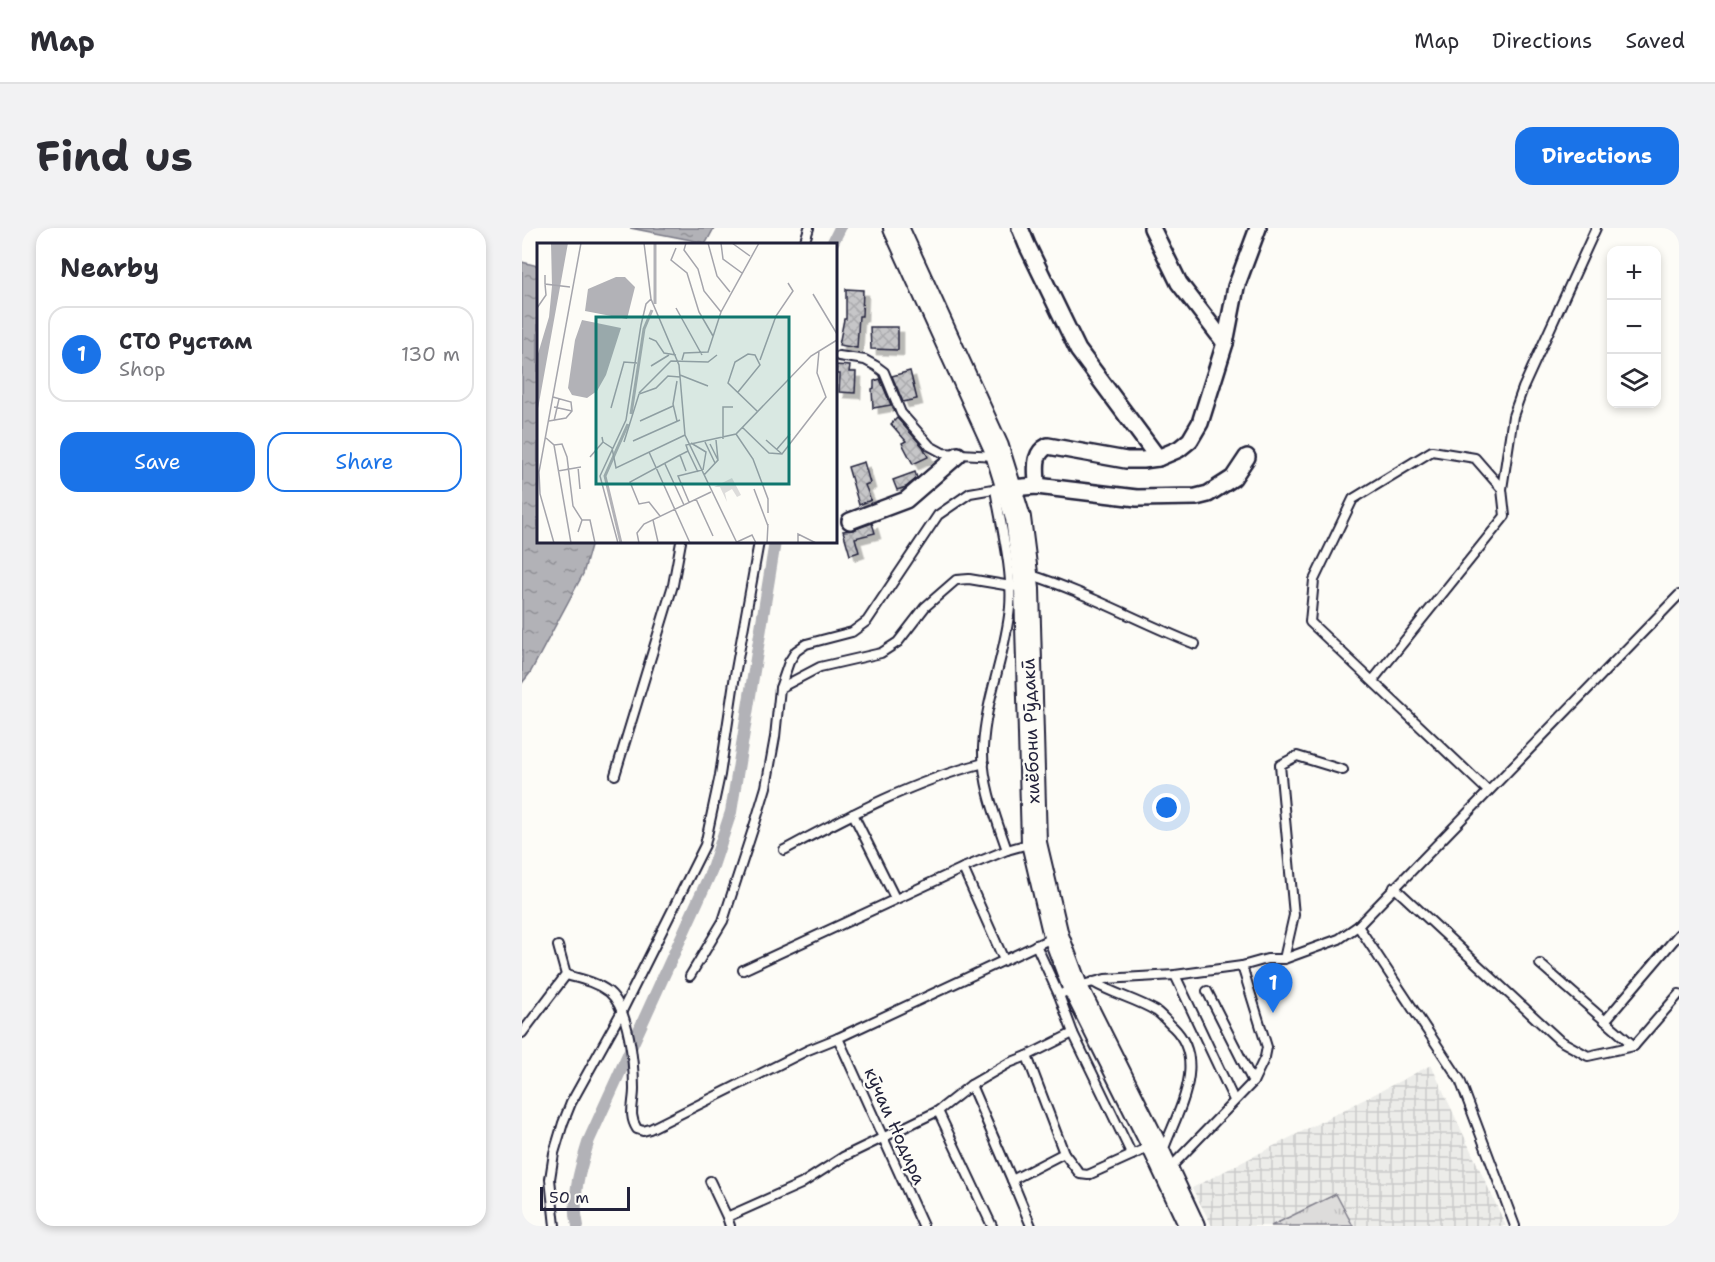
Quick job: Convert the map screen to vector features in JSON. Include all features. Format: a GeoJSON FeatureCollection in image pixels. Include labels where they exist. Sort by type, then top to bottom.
{"type":"FeatureCollection","features":[{"type":"Feature","properties":{"kind":"highway","name":"хиёбони Рӯдакӣ"},"geometry":{"type":"LineString","coordinates":[[896,228],[1000,457],[1002,488],[1018,518],[1034,843],[1046,941],[1076,988],[1161,1158],[1192,1226]]}},
{"type":"Feature","properties":{"kind":"street"},"geometry":{"type":"LineString","coordinates":[[1020,228],[1078,350],[1158,458]]}},
{"type":"Feature","properties":{"kind":"street"},"geometry":{"type":"LineString","coordinates":[[1152,228],[1179,283],[1225,343]]}},
{"type":"Feature","properties":{"kind":"street"},"geometry":{"type":"LineString","coordinates":[[1037,486],[1037,457],[1041,450],[1048,446],[1126,460],[1158,458],[1179,449],[1191,440],[1200,423],[1225,343],[1236,287],[1258,228]]}},
{"type":"Feature","properties":{"kind":"street"},"geometry":{"type":"LineString","coordinates":[[850,521],[906,500],[958,455]]}},
{"type":"Feature","properties":{"kind":"street"},"geometry":{"type":"LineString","coordinates":[[1002,488],[1037,486],[1137,498],[1196,497],[1208,494],[1233,478],[1247,456]]}},
{"type":"Feature","properties":{"kind":"lane"},"geometry":{"type":"LineString","coordinates":[[804,243],[809,228]]}},
{"type":"Feature","properties":{"kind":"lane"},"geometry":{"type":"LineString","coordinates":[[1372,680],[1505,516],[1502,489],[1513,416],[1523,388],[1596,228]]}},
{"type":"Feature","properties":{"kind":"lane"},"geometry":{"type":"LineString","coordinates":[[839,356],[865,360],[884,372],[901,413],[930,446],[943,453],[1000,457]]}},
{"type":"Feature","properties":{"kind":"lane"},"geometry":{"type":"LineString","coordinates":[[1488,791],[1310,622],[1314,580],[1353,499],[1432,451],[1475,458],[1502,489]]}},
{"type":"Feature","properties":{"kind":"lane"},"geometry":{"type":"LineString","coordinates":[[690,976],[723,921],[756,820],[766,788],[775,738],[780,688],[789,662],[796,651],[806,644],[852,632],[867,621],[938,515],[970,493],[1002,488]]}},
{"type":"Feature","properties":{"kind":"lane"},"geometry":{"type":"LineString","coordinates":[[615,775],[673,585],[681,543]]}},
{"type":"Feature","properties":{"kind":"lane"},"geometry":{"type":"LineString","coordinates":[[555,1226],[550,1179],[554,1153],[563,1123],[571,1103],[623,1015],[705,845],[720,775],[759,543]]}},
{"type":"Feature","properties":{"kind":"lane"},"geometry":{"type":"LineString","coordinates":[[780,688],[820,667],[881,653],[898,642],[925,607],[956,580],[1056,583],[1152,627],[1196,644]]}},
{"type":"Feature","properties":{"kind":"lane"},"geometry":{"type":"LineString","coordinates":[[1007,850],[992,805],[984,763],[984,736],[1010,609],[1021,583]]}},
{"type":"Feature","properties":{"kind":"lane"},"geometry":{"type":"LineString","coordinates":[[1076,988],[1105,979],[1176,975],[1242,966],[1267,959],[1284,959],[1328,944],[1358,926],[1679,595]]}},
{"type":"Feature","properties":{"kind":"lane"},"geometry":{"type":"LineString","coordinates":[[1284,959],[1294,915],[1280,765],[1297,756],[1342,770]]}},
{"type":"Feature","properties":{"kind":"lane"},"geometry":{"type":"LineString","coordinates":[[784,850],[854,814],[957,770],[984,763]]}},
{"type":"Feature","properties":{"kind":"lane"},"geometry":{"type":"LineString","coordinates":[[854,814],[895,898]]}},
{"type":"Feature","properties":{"kind":"lane"},"geometry":{"type":"LineString","coordinates":[[743,970],[963,868],[1007,850],[1034,843]]}},
{"type":"Feature","properties":{"kind":"lane"},"geometry":{"type":"LineString","coordinates":[[963,868],[1004,960]]}},
{"type":"Feature","properties":{"kind":"lane"},"geometry":{"type":"LineString","coordinates":[[1394,887],[1559,1040],[1588,1056],[1634,1046],[1679,994]]}},
{"type":"Feature","properties":{"kind":"lane"},"geometry":{"type":"LineString","coordinates":[[1358,926],[1460,1080],[1515,1226]]}},
{"type":"Feature","properties":{"kind":"lane"},"geometry":{"type":"LineString","coordinates":[[1605,1021],[1679,934]]}},
{"type":"Feature","properties":{"kind":"lane"},"geometry":{"type":"LineString","coordinates":[[566,975],[592,982],[611,993],[623,1015],[634,1089],[631,1115],[637,1129],[643,1131],[808,1050],[1046,941]]}},
{"type":"Feature","properties":{"kind":"lane"},"geometry":{"type":"LineString","coordinates":[[558,946],[566,975]]}},
{"type":"Feature","properties":{"kind":"lane"},"geometry":{"type":"LineString","coordinates":[[1540,964],[1634,1046]]}},
{"type":"Feature","properties":{"kind":"lane"},"geometry":{"type":"LineString","coordinates":[[1027,1056],[1064,1153],[1080,1174],[1083,1175],[1132,1155],[1161,1158],[1253,1082],[1265,1056],[1266,1047],[1242,966]]}},
{"type":"Feature","properties":{"kind":"lane"},"geometry":{"type":"LineString","coordinates":[[522,1033],[566,975]]}},
{"type":"Feature","properties":{"kind":"lane"},"geometry":{"type":"LineString","coordinates":[[1176,975],[1234,1100]]}},
{"type":"Feature","properties":{"kind":"lane"},"geometry":{"type":"LineString","coordinates":[[1076,988],[1073,1033],[1132,1155]]}},
{"type":"Feature","properties":{"kind":"lane"},"geometry":{"type":"LineString","coordinates":[[1076,988],[1109,992],[1134,1000],[1158,1012],[1181,1035],[1189,1053],[1190,1076],[1161,1158]]}},
{"type":"Feature","properties":{"kind":"lane"},"geometry":{"type":"LineString","coordinates":[[1207,991],[1253,1082]]}},
{"type":"Feature","properties":{"kind":"lane"},"geometry":{"type":"LineString","coordinates":[[727,1217],[801,1184],[829,1165],[938,1111],[971,1085],[1010,1063],[1073,1033]]}},
{"type":"Feature","properties":{"kind":"lane","name":"кӯчаи Нодира"},"geometry":{"type":"LineString","coordinates":[[838,1038],[923,1226]]}},
{"type":"Feature","properties":{"kind":"lane"},"geometry":{"type":"LineString","coordinates":[[971,1085],[1031,1226]]}},
{"type":"Feature","properties":{"kind":"lane"},"geometry":{"type":"LineString","coordinates":[[938,1111],[993,1226]]}},
{"type":"Feature","properties":{"kind":"lane"},"geometry":{"type":"LineString","coordinates":[[1011,1180],[1064,1153]]}},
{"type":"Feature","properties":{"kind":"lane"},"geometry":{"type":"LineString","coordinates":[[710,1181],[730,1226]]}},
{"type":"Feature","properties":{"kind":"shaded area"},"geometry":{"type":"Polygon","coordinates":[[[1431,1065],[1506,1226],[1212,1226],[1192,1188],[1431,1065]]]}},
{"type":"Feature","properties":{"kind":"green space"},"geometry":{"type":"Polygon","coordinates":[[[1336,1194],[1353,1226],[1271,1226],[1336,1194]]]}},
{"type":"Feature","properties":{"kind":"water"},"geometry":{"type":"Polygon","coordinates":[[[630,228],[714,228],[706,243],[630,228]]]}},
{"type":"Feature","properties":{"kind":"water"},"geometry":{"type":"Polygon","coordinates":[[[522,262],[537,266],[537,543],[592,543],[583,574],[530,673],[522,683],[522,262]]]}},
{"type":"Feature","properties":{"kind":"building"},"geometry":{"type":"Polygon","coordinates":[[[846,289],[863,290],[857,348],[839,345],[844,319],[846,319],[846,289]]]}},
{"type":"Feature","properties":{"kind":"building"},"geometry":{"type":"Polygon","coordinates":[[[870,327],[898,327],[898,350],[871,349],[870,327]]]}},
{"type":"Feature","properties":{"kind":"building"},"geometry":{"type":"Polygon","coordinates":[[[837,365],[850,366],[849,372],[856,372],[855,393],[839,392],[840,374],[837,374],[837,365]]]}},
{"type":"Feature","properties":{"kind":"building"},"geometry":{"type":"Polygon","coordinates":[[[910,371],[917,399],[903,402],[892,376],[910,371]]]}},
{"type":"Feature","properties":{"kind":"building"},"geometry":{"type":"Polygon","coordinates":[[[880,379],[891,405],[873,408],[872,389],[874,381],[880,379]]]}},
{"type":"Feature","properties":{"kind":"building"},"geometry":{"type":"Polygon","coordinates":[[[897,418],[923,447],[928,457],[913,464],[902,443],[906,441],[891,424],[897,418]]]}},
{"type":"Feature","properties":{"kind":"building"},"geometry":{"type":"Polygon","coordinates":[[[864,462],[870,483],[865,485],[871,500],[859,505],[848,467],[864,462]]]}},
{"type":"Feature","properties":{"kind":"building"},"geometry":{"type":"Polygon","coordinates":[[[915,472],[917,478],[906,487],[897,490],[893,480],[915,472]]]}},
{"type":"Feature","properties":{"kind":"building"},"geometry":{"type":"Polygon","coordinates":[[[872,523],[875,533],[855,538],[859,552],[850,555],[843,531],[872,523]]]}},
{"type":"Feature","properties":{"kind":"waterway"},"geometry":{"type":"LineString","coordinates":[[832,243],[840,228]]}},
{"type":"Feature","properties":{"kind":"waterway"},"geometry":{"type":"LineString","coordinates":[[578,1226],[576,1193],[589,1140],[711,872],[731,812],[775,543]]}},
{"type":"Feature","properties":{"kind":"place","name":"СТО Рустам"},"geometry":{"type":"Point","coordinates":[1273,1013]}}]}
